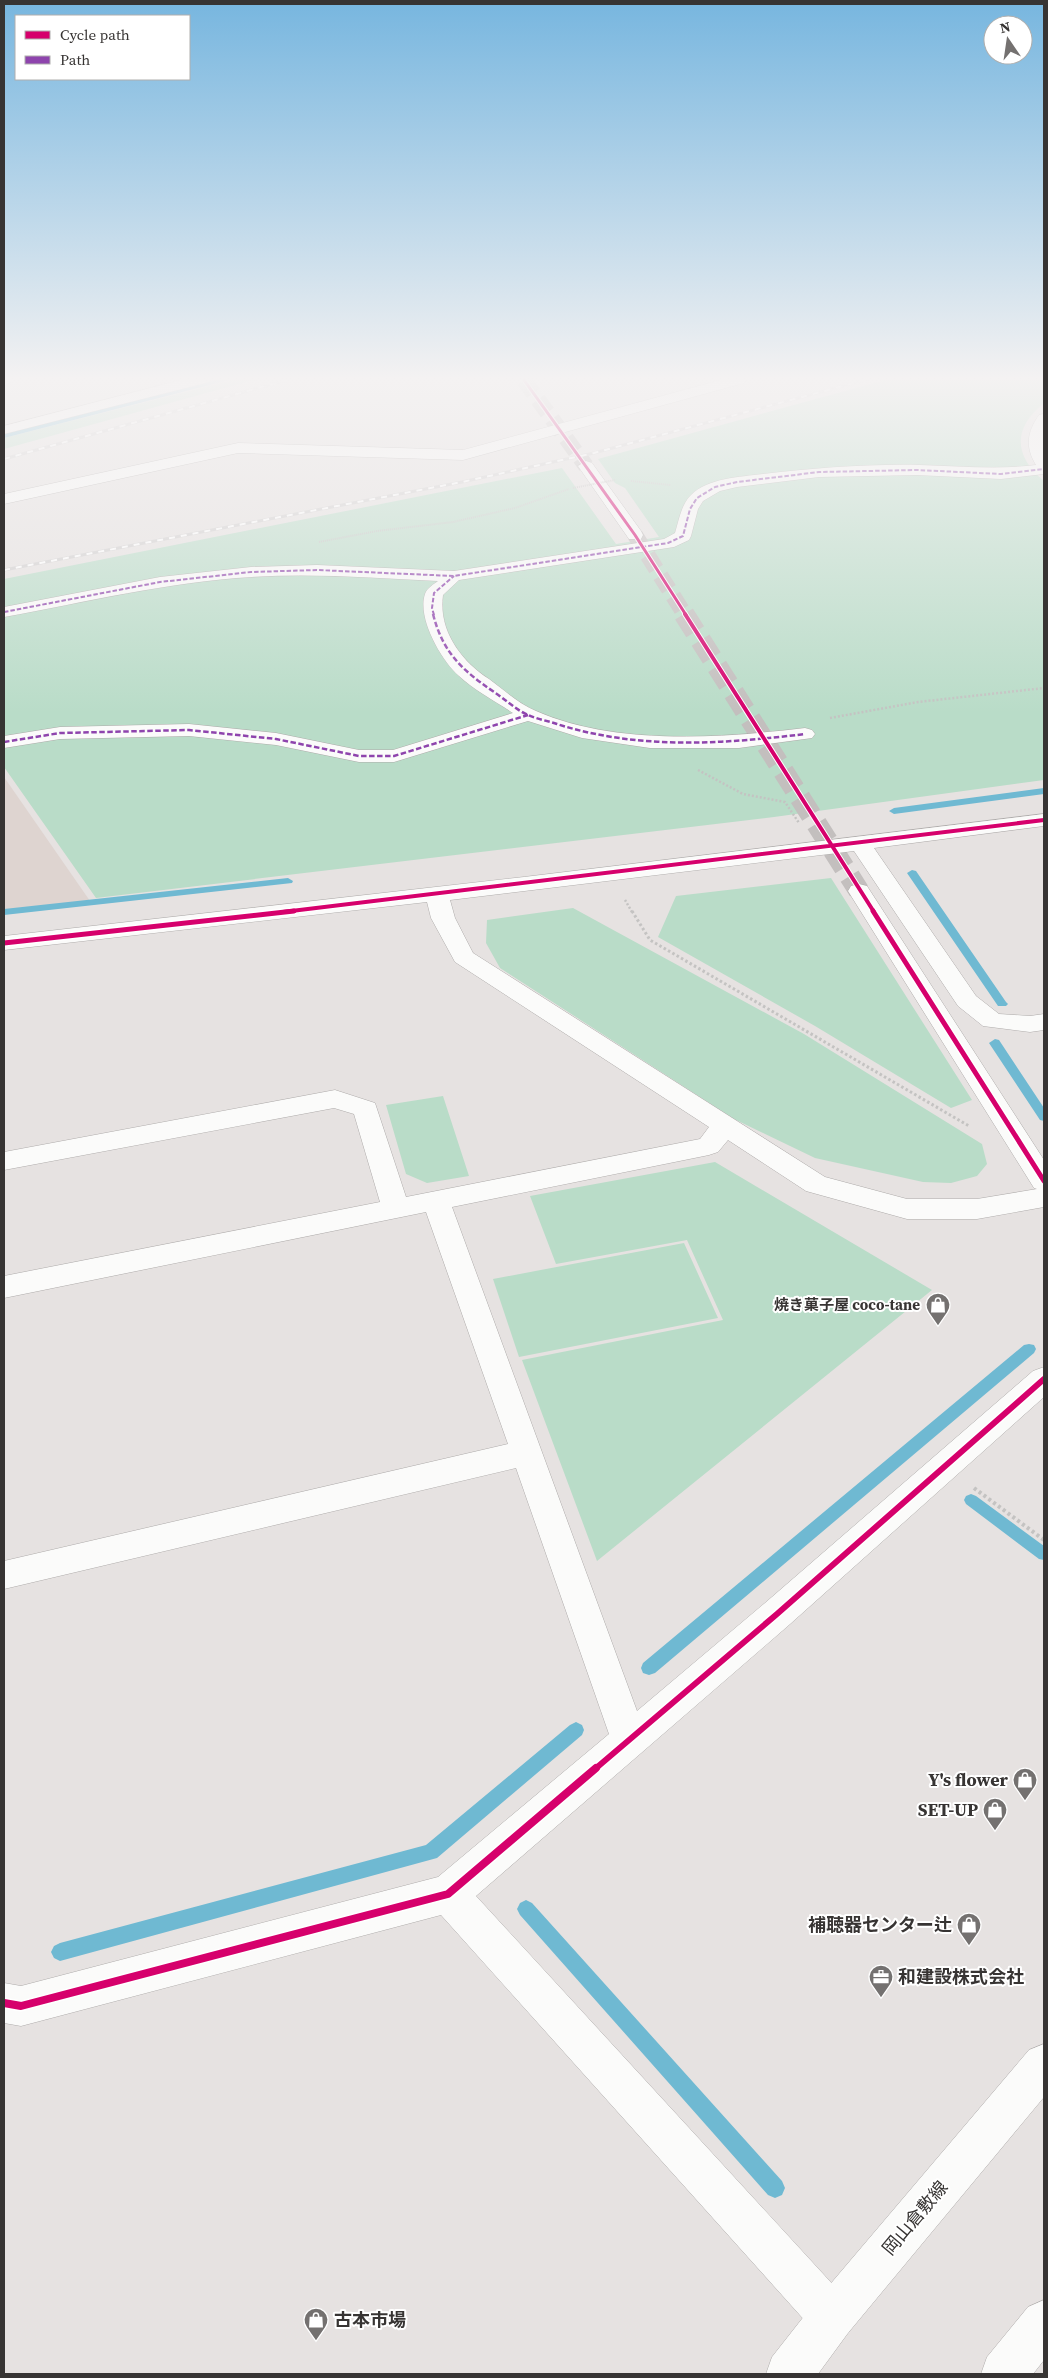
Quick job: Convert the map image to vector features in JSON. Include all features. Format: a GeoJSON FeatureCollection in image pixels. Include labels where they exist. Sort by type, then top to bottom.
{"type":"FeatureCollection","features":[{"type":"Feature","properties":{"kind":"street"},"geometry":{"type":"LineString","coordinates":[[4,499],[41,491]]}},
{"type":"Feature","properties":{"kind":"street"},"geometry":{"type":"LineString","coordinates":[[604,491],[635,535]]}},
{"type":"Feature","properties":{"kind":"street"},"geometry":{"type":"LineString","coordinates":[[4,612],[160,582],[251,572],[317,570],[454,576],[668,543],[683,536],[690,509],[703,492],[706,491]]}},
{"type":"Feature","properties":{"kind":"street"},"geometry":{"type":"LineString","coordinates":[[454,576],[434,594],[432,608],[437,628],[450,653],[465,672],[528,715],[582,732],[650,742],[739,742],[806,734]]}},
{"type":"Feature","properties":{"kind":"street"},"geometry":{"type":"LineString","coordinates":[[4,742],[69,733],[117,730],[189,730],[276,739],[359,756],[394,756],[528,715]]}},
{"type":"Feature","properties":{"kind":"street"},"geometry":{"type":"LineString","coordinates":[[4,943],[437,895],[1044,820]]}},
{"type":"Feature","properties":{"kind":"street"},"geometry":{"type":"LineString","coordinates":[[860,844],[967,1001],[992,1021],[1030,1024],[1044,1022]]}},
{"type":"Feature","properties":{"kind":"street"},"geometry":{"type":"LineString","coordinates":[[859,891],[1044,1181]]}},
{"type":"Feature","properties":{"kind":"street"},"geometry":{"type":"LineString","coordinates":[[437,895],[443,918],[463,958],[491,978],[726,1124],[816,1184],[908,1209],[978,1209],[1044,1197]]}},
{"type":"Feature","properties":{"kind":"street"},"geometry":{"type":"LineString","coordinates":[[4,1161],[335,1099],[366,1109],[396,1209]]}},
{"type":"Feature","properties":{"kind":"street"},"geometry":{"type":"LineString","coordinates":[[4,1287],[709,1146],[726,1124]]}},
{"type":"Feature","properties":{"kind":"street"},"geometry":{"type":"LineString","coordinates":[[436,1200],[629,1739]]}},
{"type":"Feature","properties":{"kind":"street"},"geometry":{"type":"LineString","coordinates":[[4,2003],[21,2006],[448,1894],[777,1614],[1044,1378]]}},
{"type":"Feature","properties":{"kind":"street"},"geometry":{"type":"LineString","coordinates":[[4,1575],[525,1453]]}},
{"type":"Feature","properties":{"kind":"street"},"geometry":{"type":"LineString","coordinates":[[448,1894],[832,2317]]}},
{"type":"Feature","properties":{"kind":"street","name":"岡山倉敷線"},"geometry":{"type":"LineString","coordinates":[[789,2374],[832,2317],[1044,2065]]}},
{"type":"Feature","properties":{"kind":"street"},"geometry":{"type":"LineString","coordinates":[[1004,2374],[1044,2323]]}},
{"type":"Feature","properties":{"kind":"path"},"geometry":{"type":"LineString","coordinates":[[317,543],[377,531],[453,522],[515,508],[564,491]]}},
{"type":"Feature","properties":{"kind":"path"},"geometry":{"type":"LineString","coordinates":[[698,491],[703,492]]}},
{"type":"Feature","properties":{"kind":"path"},"geometry":{"type":"LineString","coordinates":[[806,734],[798,726],[852,713],[918,702],[1044,688]]}},
{"type":"Feature","properties":{"kind":"path"},"geometry":{"type":"LineString","coordinates":[[650,742],[668,756],[743,794],[785,802],[801,826]]}},
{"type":"Feature","properties":{"kind":"path"},"geometry":{"type":"LineString","coordinates":[[622,896],[650,940],[972,1128],[1007,1122]]}},
{"type":"Feature","properties":{"kind":"path"},"geometry":{"type":"LineString","coordinates":[[945,1467],[1044,1540]]}},
{"type":"Feature","properties":{"kind":"shaded area"},"geometry":{"type":"Polygon","coordinates":[[[4,777],[90,901],[4,911],[4,777]]]}},
{"type":"Feature","properties":{"kind":"green space"},"geometry":{"type":"Polygon","coordinates":[[[447,491],[578,491],[616,544],[659,537],[627,491],[1044,491],[1044,780],[774,817],[96,898],[4,767],[4,579],[447,491]]]}},
{"type":"Feature","properties":{"kind":"green space"},"geometry":{"type":"Polygon","coordinates":[[[831,878],[972,1100],[951,1108],[815,1026],[658,937],[676,896],[831,878]]]}},
{"type":"Feature","properties":{"kind":"green space"},"geometry":{"type":"Polygon","coordinates":[[[573,908],[804,1034],[982,1144],[987,1164],[977,1176],[951,1183],[923,1182],[815,1158],[734,1119],[500,968],[486,943],[487,920],[573,908]]]}},
{"type":"Feature","properties":{"kind":"green space"},"geometry":{"type":"Polygon","coordinates":[[[443,1096],[469,1176],[427,1183],[406,1174],[386,1105],[443,1096]]]}},
{"type":"Feature","properties":{"kind":"green space"},"geometry":{"type":"Polygon","coordinates":[[[715,1162],[932,1290],[597,1561],[522,1360],[723,1320],[687,1240],[556,1264],[530,1196],[715,1162]]]}},
{"type":"Feature","properties":{"kind":"green space"},"geometry":{"type":"Polygon","coordinates":[[[684,1243],[718,1318],[519,1357],[493,1279],[684,1243]]]}},
{"type":"Feature","properties":{"kind":"waterway"},"geometry":{"type":"LineString","coordinates":[[894,811],[1044,791]]}},
{"type":"Feature","properties":{"kind":"waterway"},"geometry":{"type":"LineString","coordinates":[[912,873],[1002,1004]]}},
{"type":"Feature","properties":{"kind":"waterway"},"geometry":{"type":"LineString","coordinates":[[4,912],[288,881]]}},
{"type":"Feature","properties":{"kind":"waterway"},"geometry":{"type":"LineString","coordinates":[[995,1043],[1044,1117]]}},
{"type":"Feature","properties":{"kind":"waterway"},"geometry":{"type":"LineString","coordinates":[[649,1668],[1029,1349]]}},
{"type":"Feature","properties":{"kind":"waterway"},"geometry":{"type":"LineString","coordinates":[[971,1500],[1044,1554]]}},
{"type":"Feature","properties":{"kind":"waterway"},"geometry":{"type":"LineString","coordinates":[[60,1952],[431,1852],[576,1730]]}},
{"type":"Feature","properties":{"kind":"waterway"},"geometry":{"type":"LineString","coordinates":[[526,1909],[775,2188]]}},
{"type":"Feature","properties":{"kind":"tunnel"},"geometry":{"type":"LineString","coordinates":[[635,535],[685,615]]}},
{"type":"Feature","properties":{"kind":"tunnel"},"geometry":{"type":"LineString","coordinates":[[684,614],[859,891]]}},
{"type":"Feature","properties":{"kind":"railway"},"geometry":{"type":"LineString","coordinates":[[4,570],[415,491]]}},
{"type":"Feature","properties":{"kind":"marked path"},"geometry":{"type":"LineString","coordinates":[[4,612],[160,582],[251,572],[317,570],[454,576],[668,543],[683,536],[690,509],[697,498],[708,491]]}},
{"type":"Feature","properties":{"kind":"marked path"},"geometry":{"type":"LineString","coordinates":[[454,576],[434,593],[432,608],[437,628],[450,653],[465,672],[528,715],[582,732],[650,742],[739,742],[805,734]]}},
{"type":"Feature","properties":{"kind":"marked path"},"geometry":{"type":"LineString","coordinates":[[4,742],[60,733],[117,730],[189,730],[276,739],[359,756],[394,756],[528,715]]}},
{"type":"Feature","properties":{"kind":"cycle path"},"geometry":{"type":"LineString","coordinates":[[603,491],[635,535],[1044,1181]]}},
{"type":"Feature","properties":{"kind":"cycle path"},"geometry":{"type":"LineString","coordinates":[[4,943],[524,884],[1044,820]]}},
{"type":"Feature","properties":{"kind":"cycle path"},"geometry":{"type":"LineString","coordinates":[[4,2003],[21,2006],[448,1894],[777,1614],[1044,1379]]}},
{"type":"Feature","properties":{"kind":"place","name":"焼き菓子屋 coco-tane"},"geometry":{"type":"Point","coordinates":[938,1326]}},
{"type":"Feature","properties":{"kind":"place","name":"Y's flower"},"geometry":{"type":"Point","coordinates":[1025,1801]}},
{"type":"Feature","properties":{"kind":"place","name":"SET-UP"},"geometry":{"type":"Point","coordinates":[995,1831]}},
{"type":"Feature","properties":{"kind":"place","name":"補聴器センター辻"},"geometry":{"type":"Point","coordinates":[969,1946]}},
{"type":"Feature","properties":{"kind":"place","name":"和建設株式会社"},"geometry":{"type":"Point","coordinates":[881,1998]}},
{"type":"Feature","properties":{"kind":"place","name":"古本市場"},"geometry":{"type":"Point","coordinates":[316,2341]}}]}
